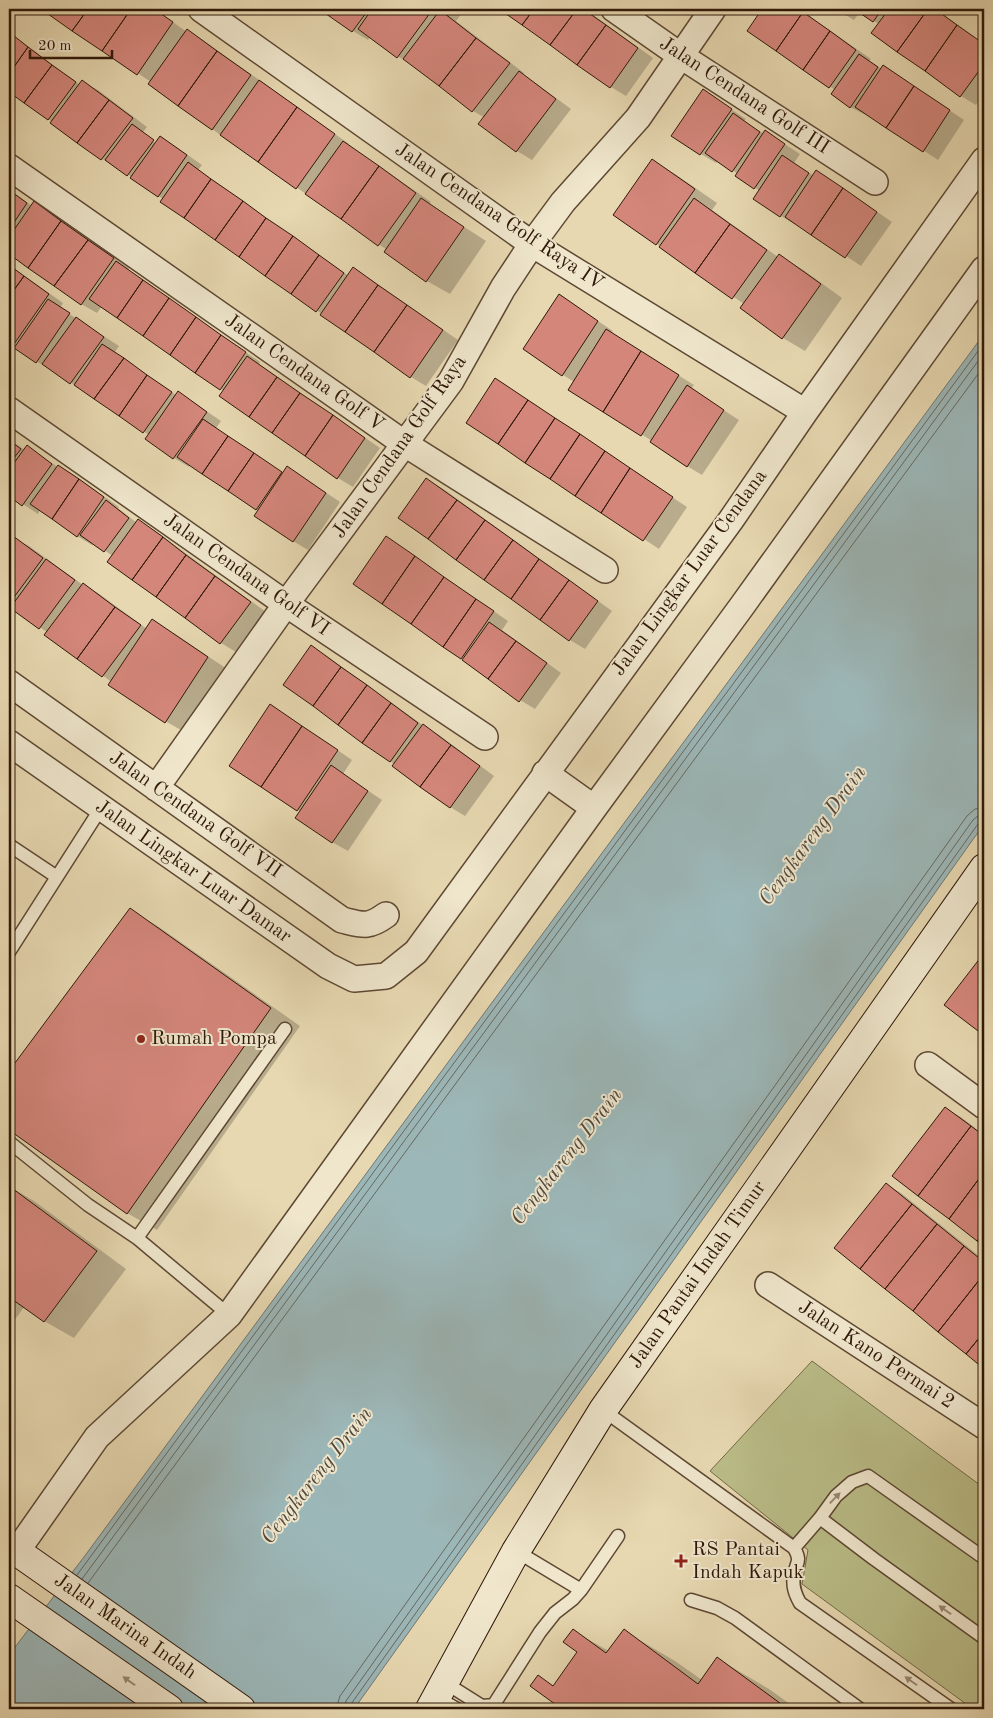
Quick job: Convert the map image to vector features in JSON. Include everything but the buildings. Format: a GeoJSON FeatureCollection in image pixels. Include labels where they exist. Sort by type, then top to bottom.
{"type":"FeatureCollection","features":[{"type":"Feature","properties":{"kind":"street","name":"Jalan Cendana Golf Raya IV"},"geometry":{"type":"LineString","coordinates":[[201,9],[532,244],[805,412]]}},
{"type":"Feature","properties":{"kind":"street","name":"Jalan Cendana Golf III"},"geometry":{"type":"LineString","coordinates":[[614,9],[681,56],[875,182]]}},
{"type":"Feature","properties":{"kind":"street","name":"Jalan Cendana Golf Raya"},"geometry":{"type":"LineString","coordinates":[[156,788],[286,604],[450,381],[503,288],[532,244],[563,202],[638,118],[712,9]]}},
{"type":"Feature","properties":{"kind":"street","name":"Jalan Lingkar Luar Cendana"},"geometry":{"type":"LineString","coordinates":[[386,976],[416,952],[731,520],[805,412],[984,160]]}},
{"type":"Feature","properties":{"kind":"street","name":"Jalan Cendana Golf V"},"geometry":{"type":"LineString","coordinates":[[9,167],[405,444],[605,570]]}},
{"type":"Feature","properties":{"kind":"street"},"geometry":{"type":"LineString","coordinates":[[12,1552],[96,1437],[230,1315],[984,269]]}},
{"type":"Feature","properties":{"kind":"street","name":"Jalan Cendana Golf VI"},"geometry":{"type":"LineString","coordinates":[[9,410],[286,604],[486,737]]}},
{"type":"Feature","properties":{"kind":"street","name":"Jalan Cendana Golf VII"},"geometry":{"type":"LineString","coordinates":[[9,683],[342,920],[360,924],[374,924],[386,915]]}},
{"type":"Feature","properties":{"kind":"street","name":"Jalan Lingkar Luar Damar"},"geometry":{"type":"LineString","coordinates":[[9,743],[328,966],[354,979],[386,976]]}},
{"type":"Feature","properties":{"kind":"street"},"geometry":{"type":"LineString","coordinates":[[545,773],[594,808]]}},
{"type":"Feature","properties":{"kind":"street","name":"Jalan Pantai Indah Timur"},"geometry":{"type":"LineString","coordinates":[[438,1699],[516,1551],[602,1410],[984,868]]}},
{"type":"Feature","properties":{"kind":"street"},"geometry":{"type":"LineString","coordinates":[[928,1065],[984,1106]]}},
{"type":"Feature","properties":{"kind":"street","name":"Jalan Kano Permai 2"},"geometry":{"type":"LineString","coordinates":[[768,1284],[984,1426]]}},
{"type":"Feature","properties":{"kind":"street","name":"Jalan Marina Indah"},"geometry":{"type":"LineString","coordinates":[[12,1552],[50,1574],[241,1709]]}},
{"type":"Feature","properties":{"kind":"street"},"geometry":{"type":"LineString","coordinates":[[15,1602],[169,1709]]}},
{"type":"Feature","properties":{"kind":"lane"},"geometry":{"type":"LineString","coordinates":[[9,952],[101,808]]}},
{"type":"Feature","properties":{"kind":"lane"},"geometry":{"type":"LineString","coordinates":[[9,845],[57,877]]}},
{"type":"Feature","properties":{"kind":"lane"},"geometry":{"type":"LineString","coordinates":[[137,1238],[284,1029]]}},
{"type":"Feature","properties":{"kind":"lane"},"geometry":{"type":"LineString","coordinates":[[9,1142],[88,1205],[137,1238],[230,1315]]}},
{"type":"Feature","properties":{"kind":"lane"},"geometry":{"type":"LineString","coordinates":[[602,1410],[794,1548],[798,1555],[799,1563],[794,1577],[795,1593],[800,1603],[951,1709]]}},
{"type":"Feature","properties":{"kind":"lane"},"geometry":{"type":"LineString","coordinates":[[794,1548],[836,1496],[852,1482],[868,1476],[984,1558]]}},
{"type":"Feature","properties":{"kind":"lane"},"geometry":{"type":"LineString","coordinates":[[820,1518],[874,1560],[984,1638]]}},
{"type":"Feature","properties":{"kind":"lane"},"geometry":{"type":"LineString","coordinates":[[438,1699],[493,1707],[540,1632],[555,1613],[581,1590],[618,1536]]}},
{"type":"Feature","properties":{"kind":"lane"},"geometry":{"type":"LineString","coordinates":[[516,1551],[581,1590]]}},
{"type":"Feature","properties":{"kind":"lane"},"geometry":{"type":"LineString","coordinates":[[692,1600],[717,1608],[735,1618],[860,1709]]}},
{"type":"Feature","properties":{"kind":"lane"},"geometry":{"type":"LineString","coordinates":[[438,1699],[472,1709]]}},
{"type":"Feature","properties":{"kind":"green space"},"geometry":{"type":"Polygon","coordinates":[[[812,1361],[984,1488],[984,1709],[973,1709],[802,1584],[808,1550],[710,1471],[812,1361]]]}},
{"type":"Feature","properties":{"kind":"water","name":"Cengkareng Drain"},"geometry":{"type":"Polygon","coordinates":[[[984,334],[984,824],[354,1709],[9,1709],[9,1655],[84,1557],[984,334]]]}},
{"type":"Feature","properties":{"kind":"place","name":"Rumah Pompa"},"geometry":{"type":"Point","coordinates":[141,1039]}},
{"type":"Feature","properties":{"kind":"place","name":"RS Pantai Indah Kapuk"},"geometry":{"type":"Point","coordinates":[681,1561]}}]}
